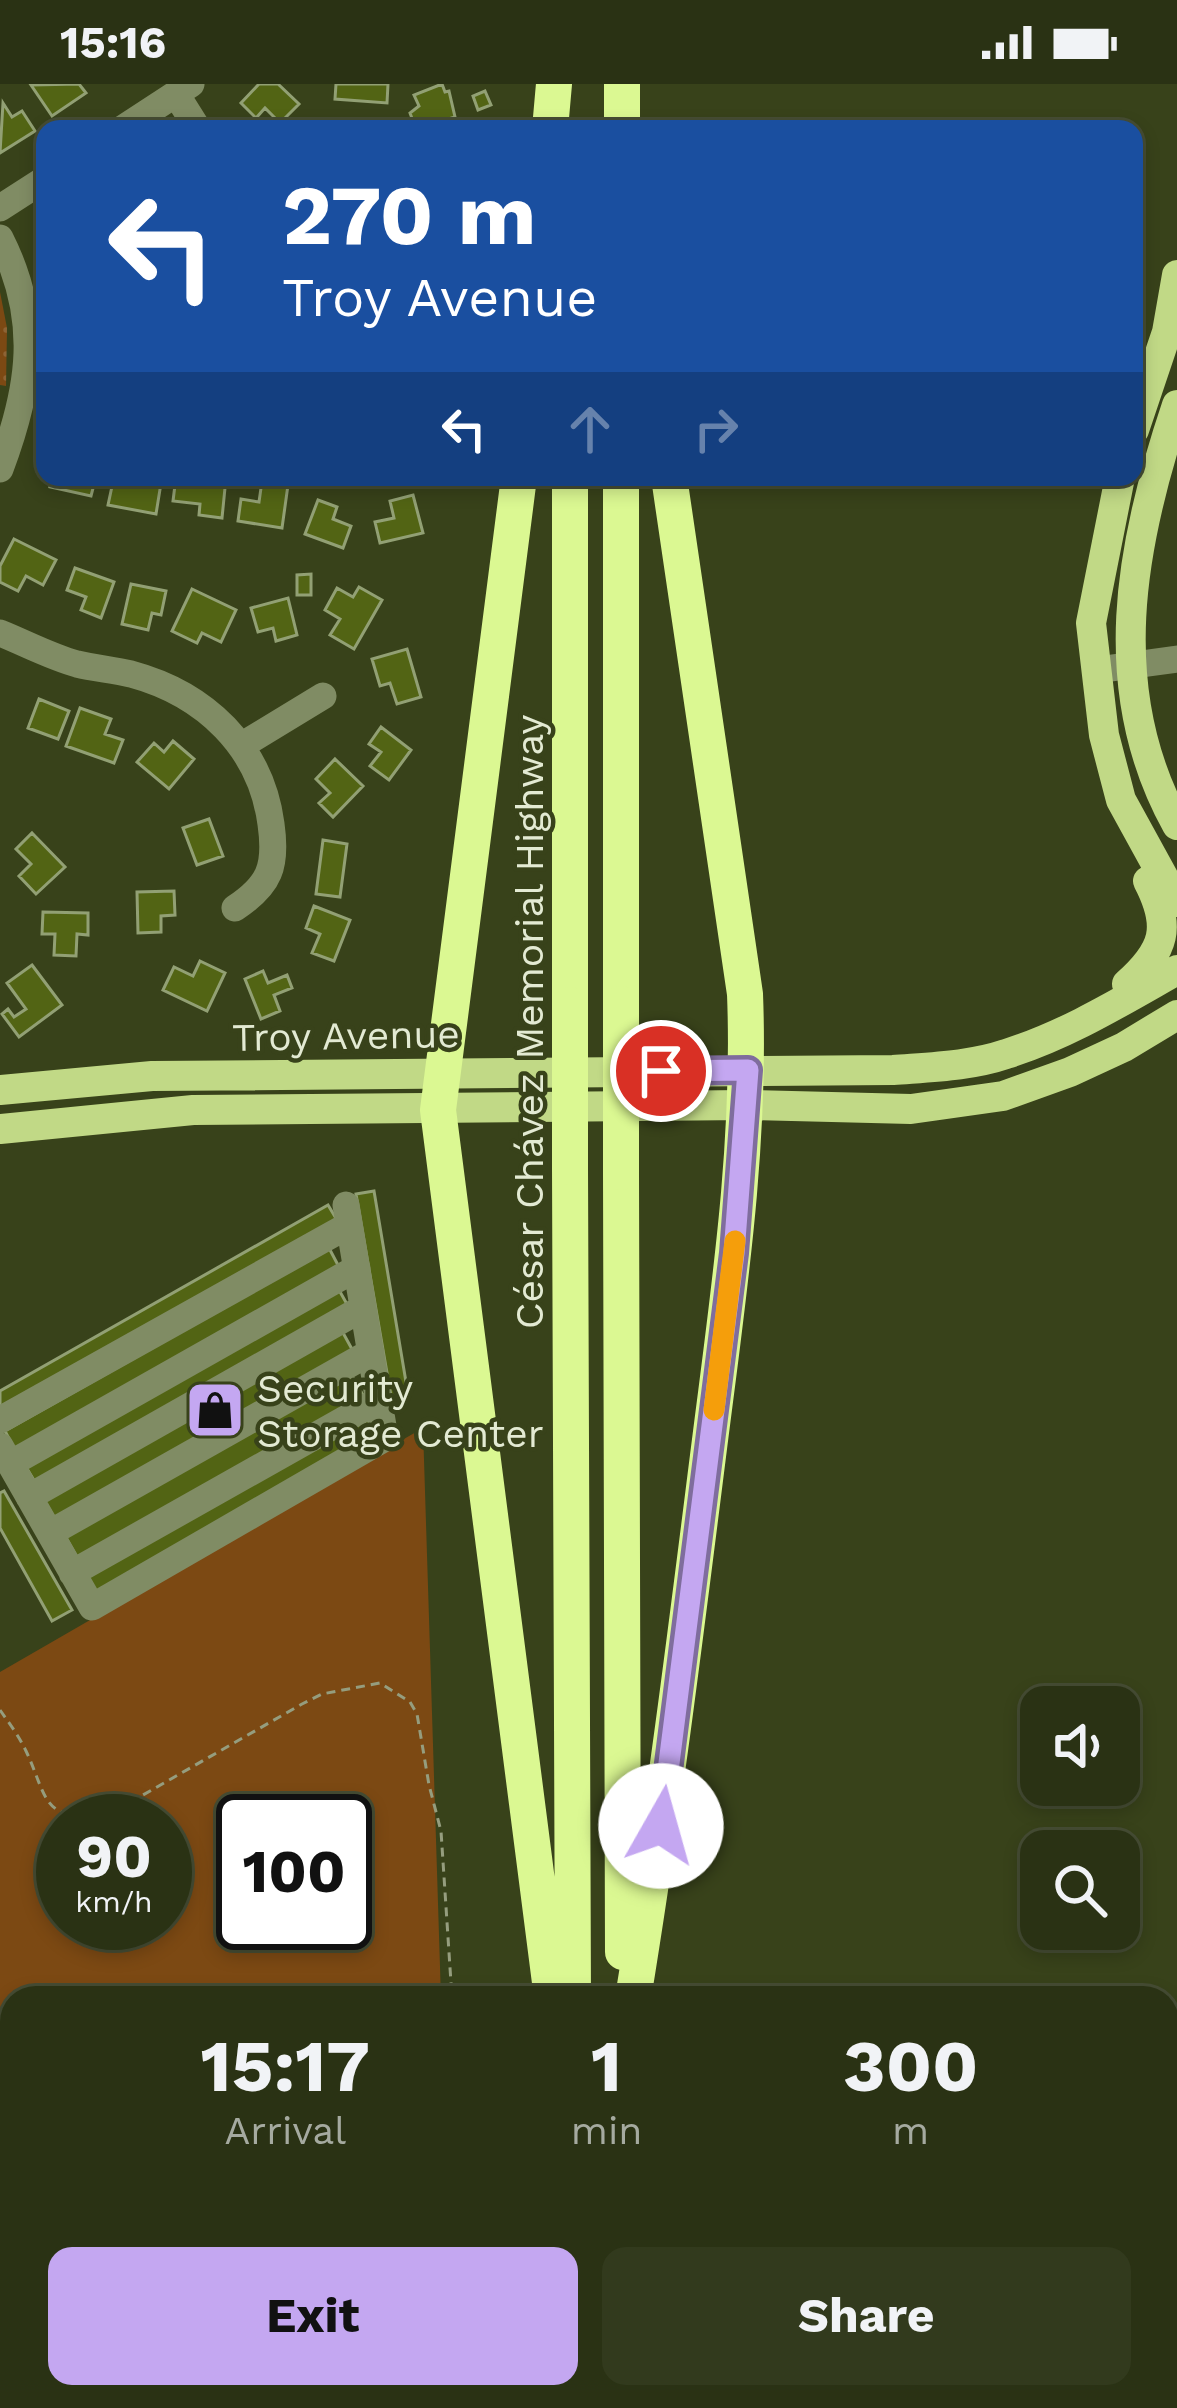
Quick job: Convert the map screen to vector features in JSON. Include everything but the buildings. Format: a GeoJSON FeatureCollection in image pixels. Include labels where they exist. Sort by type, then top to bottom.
{"type":"FeatureCollection","features":[{"type":"Feature","properties":{"kind":"highway"},"geometry":{"type":"LineString","coordinates":[[551,120],[554,84]]}},
{"type":"Feature","properties":{"kind":"highway"},"geometry":{"type":"LineString","coordinates":[[570,84],[570,120]]}},
{"type":"Feature","properties":{"kind":"highway"},"geometry":{"type":"LineString","coordinates":[[622,84],[622,120]]}},
{"type":"Feature","properties":{"kind":"highway"},"geometry":{"type":"LineString","coordinates":[[518,486],[438,1110],[549,1986]]}},
{"type":"Feature","properties":{"kind":"highway","name":"César Chávez Memorial Highway"},"geometry":{"type":"LineString","coordinates":[[570,486],[573,1986]]}},
{"type":"Feature","properties":{"kind":"highway"},"geometry":{"type":"LineString","coordinates":[[621,486],[623,1986]]}},
{"type":"Feature","properties":{"kind":"highway"},"geometry":{"type":"LineString","coordinates":[[635,1986],[667,1780],[734,1253],[748,1087],[745,994],[670,486]]}},
{"type":"Feature","properties":{"kind":"main road"},"geometry":{"type":"LineString","coordinates":[[1143,414],[1166,373],[1177,275]]}},
{"type":"Feature","properties":{"kind":"main road"},"geometry":{"type":"LineString","coordinates":[[1177,405],[1154,474],[1129,616],[1136,715],[1150,766],[1177,825]]}},
{"type":"Feature","properties":{"kind":"main road"},"geometry":{"type":"LineString","coordinates":[[1118,486],[1091,623],[1104,735],[1121,800],[1177,902]]}},
{"type":"Feature","properties":{"kind":"main road"},"geometry":{"type":"LineString","coordinates":[[1084,1022],[1154,960],[1163,927],[1160,904],[1114,817],[1121,800]]}},
{"type":"Feature","properties":{"kind":"main road","name":"Troy Avenue"},"geometry":{"type":"LineString","coordinates":[[0,1129],[193,1110],[438,1110],[748,1087],[954,1065],[1005,1055],[1084,1022],[1177,970]]}},
{"type":"Feature","properties":{"kind":"main road","name":"Troy Avenue"},"geometry":{"type":"LineString","coordinates":[[0,1090],[152,1076],[442,1072],[748,1087],[911,1109],[1003,1096],[1124,1047],[1177,1015]]}},
{"type":"Feature","properties":{"kind":"street"},"geometry":{"type":"LineString","coordinates":[[136,120],[184,89],[195,120]]}},
{"type":"Feature","properties":{"kind":"street"},"geometry":{"type":"LineString","coordinates":[[0,208],[36,185]]}},
{"type":"Feature","properties":{"kind":"street"},"geometry":{"type":"LineString","coordinates":[[0,238],[27,323],[35,396],[0,469]]}},
{"type":"Feature","properties":{"kind":"street"},"geometry":{"type":"LineString","coordinates":[[0,633],[73,663],[134,675],[197,701],[244,744],[268,802],[275,852],[261,891],[235,908]]}},
{"type":"Feature","properties":{"kind":"street"},"geometry":{"type":"LineString","coordinates":[[1097,670],[1177,659]]}},
{"type":"Feature","properties":{"kind":"street"},"geometry":{"type":"LineString","coordinates":[[244,744],[323,696]]}},
{"type":"Feature","properties":{"kind":"street"},"geometry":{"type":"LineString","coordinates":[[0,1420],[347,1215],[386,1438],[92,1607],[5,1455],[356,1268]]}},
{"type":"Feature","properties":{"kind":"street"},"geometry":{"type":"LineString","coordinates":[[28,1497],[363,1308]]}},
{"type":"Feature","properties":{"kind":"street"},"geometry":{"type":"LineString","coordinates":[[50,1533],[370,1352]]}},
{"type":"Feature","properties":{"kind":"street"},"geometry":{"type":"LineString","coordinates":[[72,1574],[379,1400]]}},
{"type":"Feature","properties":{"kind":"path"},"geometry":{"type":"LineString","coordinates":[[0,1710],[27,1753],[40,1793],[52,1807],[71,1816],[101,1819],[322,1694],[380,1683],[395,1691],[417,1714],[441,1831],[451,1986]]}},
{"type":"Feature","properties":{"kind":"shaded area"},"geometry":{"type":"Polygon","coordinates":[[[0,292],[7,328],[6,386],[0,385],[0,292]]]}},
{"type":"Feature","properties":{"kind":"shaded area"},"geometry":{"type":"Polygon","coordinates":[[[423,1428],[441,1986],[0,1986],[0,1672],[423,1428]]]}},
{"type":"Feature","properties":{"kind":"slow traffic"},"geometry":{"type":"LineString","coordinates":[[714,1410],[735,1241]]}},
{"type":"Feature","properties":{"kind":"place","name":"Security Storage Center"},"geometry":{"type":"Point","coordinates":[215,1410]}},
{"type":"Feature","properties":{"kind":"route"},"geometry":{"type":"LineString","coordinates":[[661,1071],[748,1070],[734,1253],[661,1826]]}}]}
